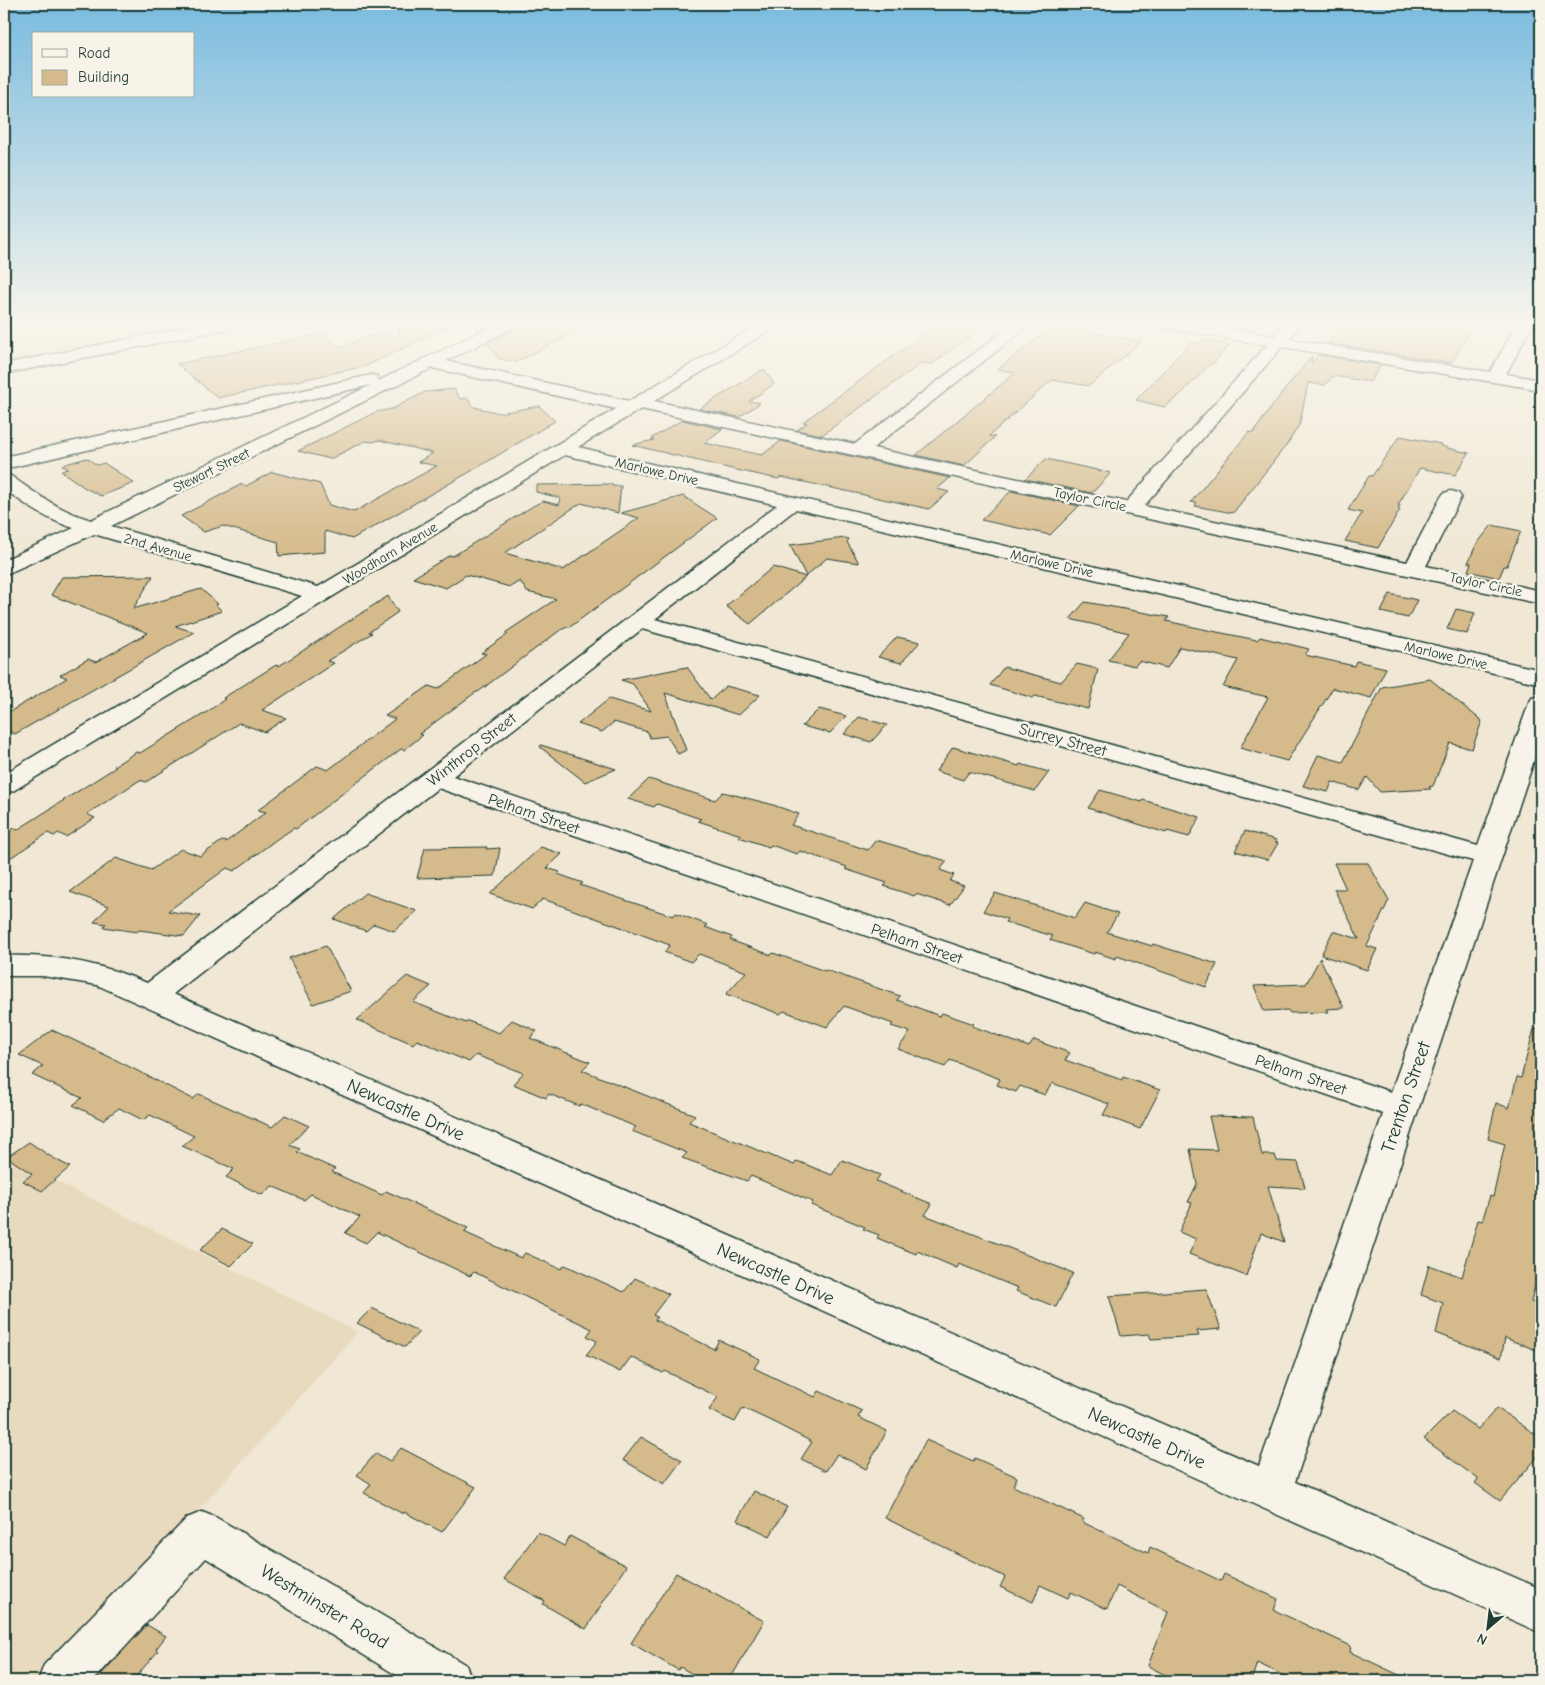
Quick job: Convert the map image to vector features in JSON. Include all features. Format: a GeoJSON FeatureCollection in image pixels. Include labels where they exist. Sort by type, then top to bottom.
{"type":"FeatureCollection","features":[{"type":"Feature","properties":{"kind":"street"},"geometry":{"type":"LineString","coordinates":[[4,463],[282,399]]}},
{"type":"Feature","properties":{"kind":"street","name":"Stewart Street"},"geometry":{"type":"LineString","coordinates":[[4,568],[356,399]]}},
{"type":"Feature","properties":{"kind":"street","name":"Taylor Circle"},"geometry":{"type":"LineString","coordinates":[[600,399],[859,450],[1541,596]]}},
{"type":"Feature","properties":{"kind":"street","name":"Woodham Avenue"},"geometry":{"type":"LineString","coordinates":[[4,785],[646,399]]}},
{"type":"Feature","properties":{"kind":"street"},"geometry":{"type":"LineString","coordinates":[[859,450],[926,399]]}},
{"type":"Feature","properties":{"kind":"street"},"geometry":{"type":"LineString","coordinates":[[1131,508],[1228,399]]}},
{"type":"Feature","properties":{"kind":"street","name":"Marlowe Drive"},"geometry":{"type":"LineString","coordinates":[[562,449],[1541,676]]}},
{"type":"Feature","properties":{"kind":"street","name":"2nd Avenue"},"geometry":{"type":"LineString","coordinates":[[4,480],[42,507],[68,520],[320,595]]}},
{"type":"Feature","properties":{"kind":"street"},"geometry":{"type":"LineString","coordinates":[[1414,569],[1451,497]]}},
{"type":"Feature","properties":{"kind":"street","name":"Winthrop Street"},"geometry":{"type":"LineString","coordinates":[[150,996],[792,502]]}},
{"type":"Feature","properties":{"kind":"street","name":"Surrey Street"},"geometry":{"type":"LineString","coordinates":[[638,621],[1488,857]]}},
{"type":"Feature","properties":{"kind":"street","name":"Trenton Street"},"geometry":{"type":"LineString","coordinates":[[1271,1492],[1541,703]]}},
{"type":"Feature","properties":{"kind":"street","name":"Pelham Street"},"geometry":{"type":"LineString","coordinates":[[434,778],[1402,1108]]}},
{"type":"Feature","properties":{"kind":"street","name":"Newcastle Drive"},"geometry":{"type":"LineString","coordinates":[[4,966],[71,968],[106,977],[1541,1611]]}},
{"type":"Feature","properties":{"kind":"street","name":"Westminster Road"},"geometry":{"type":"LineString","coordinates":[[61,1681],[202,1532],[449,1681]]}},
{"type":"Feature","properties":{"kind":"shaded area"},"geometry":{"type":"Polygon","coordinates":[[[4,1155],[358,1332],[205,1503],[35,1681],[4,1681],[4,1155]]]}},
{"type":"Feature","properties":{"kind":"building"},"geometry":{"type":"Polygon","coordinates":[[[412,399],[468,399],[474,407],[500,413],[539,406],[555,421],[352,539],[325,531],[325,552],[279,556],[278,542],[223,526],[204,532],[181,516],[242,484],[246,486],[272,472],[320,484],[329,505],[354,512],[437,466],[418,462],[433,453],[379,440],[373,442],[365,441],[330,459],[298,451],[376,412],[392,409],[412,399]]]}},
{"type":"Feature","properties":{"kind":"building"},"geometry":{"type":"Polygon","coordinates":[[[716,399],[752,399],[749,401],[760,403],[739,417],[699,409],[716,399]]]}},
{"type":"Feature","properties":{"kind":"building"},"geometry":{"type":"Polygon","coordinates":[[[835,399],[873,399],[822,435],[797,430],[807,423],[803,422],[835,399]]]}},
{"type":"Feature","properties":{"kind":"building"},"geometry":{"type":"Polygon","coordinates":[[[984,399],[1031,399],[989,436],[995,437],[964,466],[916,455],[984,399]]]}},
{"type":"Feature","properties":{"kind":"building"},"geometry":{"type":"Polygon","coordinates":[[[1137,399],[1176,399],[1165,407],[1136,400],[1137,399]]]}},
{"type":"Feature","properties":{"kind":"building"},"geometry":{"type":"Polygon","coordinates":[[[1278,399],[1305,399],[1301,422],[1288,443],[1233,513],[1195,506],[1197,503],[1191,502],[1249,432],[1253,433],[1278,399]]]}},
{"type":"Feature","properties":{"kind":"building"},"geometry":{"type":"Polygon","coordinates":[[[682,420],[722,429],[704,443],[762,455],[781,441],[950,478],[937,489],[949,492],[929,509],[781,477],[778,479],[632,445],[654,440],[652,438],[682,420]]]}},
{"type":"Feature","properties":{"kind":"building"},"geometry":{"type":"Polygon","coordinates":[[[1400,436],[1441,444],[1447,448],[1469,453],[1455,475],[1420,468],[1398,505],[1400,505],[1398,509],[1400,510],[1378,548],[1345,541],[1362,513],[1348,510],[1369,476],[1372,476],[1400,436]]]}},
{"type":"Feature","properties":{"kind":"building"},"geometry":{"type":"Polygon","coordinates":[[[87,458],[97,465],[104,463],[134,483],[101,496],[85,488],[61,471],[68,469],[62,465],[87,458]]]}},
{"type":"Feature","properties":{"kind":"building"},"geometry":{"type":"Polygon","coordinates":[[[1046,459],[1111,473],[1092,493],[1025,479],[1046,459]]]}},
{"type":"Feature","properties":{"kind":"building"},"geometry":{"type":"Polygon","coordinates":[[[612,484],[612,486],[621,486],[618,513],[581,503],[505,553],[563,570],[639,518],[621,513],[683,496],[717,518],[570,627],[559,631],[419,734],[423,735],[404,750],[401,749],[296,829],[294,828],[277,839],[234,871],[227,868],[168,911],[200,916],[184,936],[103,927],[106,924],[94,922],[109,906],[70,892],[116,858],[151,870],[181,849],[200,856],[222,841],[226,842],[266,812],[258,810],[317,766],[328,770],[395,719],[385,716],[429,686],[438,689],[486,654],[481,653],[508,634],[505,633],[556,599],[527,592],[520,581],[510,587],[466,575],[446,588],[413,578],[543,501],[559,505],[560,498],[536,492],[536,485],[612,484]]]}},
{"type":"Feature","properties":{"kind":"building"},"geometry":{"type":"Polygon","coordinates":[[[1011,491],[1079,506],[1050,535],[981,520],[1011,491]]]}},
{"type":"Feature","properties":{"kind":"building"},"geometry":{"type":"Polygon","coordinates":[[[1492,525],[1521,531],[1507,566],[1504,566],[1499,578],[1468,571],[1471,563],[1468,563],[1476,545],[1492,525]]]}},
{"type":"Feature","properties":{"kind":"building"},"geometry":{"type":"Polygon","coordinates":[[[849,539],[847,542],[859,563],[827,558],[806,576],[790,545],[849,539]]]}},
{"type":"Feature","properties":{"kind":"building"},"geometry":{"type":"Polygon","coordinates":[[[773,567],[806,577],[750,624],[726,606],[773,567]]]}},
{"type":"Feature","properties":{"kind":"building"},"geometry":{"type":"Polygon","coordinates":[[[153,576],[133,609],[201,589],[218,604],[216,605],[222,611],[175,626],[194,632],[15,734],[4,729],[4,715],[67,678],[60,675],[88,659],[96,662],[148,633],[51,595],[62,577],[153,576]]]}},
{"type":"Feature","properties":{"kind":"building"},"geometry":{"type":"Polygon","coordinates":[[[1390,594],[1417,600],[1408,618],[1381,612],[1390,594]]]}},
{"type":"Feature","properties":{"kind":"building"},"geometry":{"type":"Polygon","coordinates":[[[388,596],[398,612],[369,632],[372,633],[327,661],[334,663],[262,710],[286,718],[265,732],[239,723],[146,782],[140,780],[87,814],[95,818],[66,837],[58,833],[54,836],[48,833],[4,862],[4,835],[14,828],[17,830],[116,767],[114,766],[136,752],[140,753],[207,712],[225,699],[223,698],[276,665],[279,666],[388,596]]]}},
{"type":"Feature","properties":{"kind":"building"},"geometry":{"type":"Polygon","coordinates":[[[1085,602],[1169,617],[1166,621],[1257,640],[1260,637],[1309,649],[1305,655],[1354,666],[1356,661],[1386,668],[1371,698],[1333,688],[1287,761],[1240,748],[1268,697],[1223,687],[1238,660],[1180,647],[1167,668],[1139,661],[1135,666],[1108,660],[1129,633],[1070,619],[1085,602]]]}},
{"type":"Feature","properties":{"kind":"building"},"geometry":{"type":"Polygon","coordinates":[[[1456,609],[1475,613],[1467,634],[1447,629],[1456,609]]]}},
{"type":"Feature","properties":{"kind":"building"},"geometry":{"type":"Polygon","coordinates":[[[897,637],[920,642],[901,663],[878,657],[897,637]]]}},
{"type":"Feature","properties":{"kind":"building"},"geometry":{"type":"Polygon","coordinates":[[[1077,664],[1098,669],[1088,709],[1035,696],[1033,698],[990,685],[1004,667],[1061,682],[1077,664]]]}},
{"type":"Feature","properties":{"kind":"building"},"geometry":{"type":"Polygon","coordinates":[[[687,667],[711,700],[726,686],[760,695],[739,715],[665,693],[686,750],[678,754],[667,736],[650,738],[648,732],[614,722],[602,732],[578,724],[609,699],[651,711],[633,684],[621,680],[687,667]]]}},
{"type":"Feature","properties":{"kind":"building"},"geometry":{"type":"Polygon","coordinates":[[[1430,679],[1482,721],[1472,749],[1450,743],[1433,786],[1429,787],[1431,789],[1380,792],[1367,777],[1359,790],[1332,782],[1328,792],[1303,786],[1318,755],[1343,762],[1382,687],[1430,679]]]}},
{"type":"Feature","properties":{"kind":"building"},"geometry":{"type":"Polygon","coordinates":[[[819,709],[846,716],[830,733],[802,726],[819,709]]]}},
{"type":"Feature","properties":{"kind":"building"},"geometry":{"type":"Polygon","coordinates":[[[859,717],[887,725],[871,742],[844,734],[859,717]]]}},
{"type":"Feature","properties":{"kind":"building"},"geometry":{"type":"Polygon","coordinates":[[[541,745],[616,769],[585,782],[540,747],[541,745]]]}},
{"type":"Feature","properties":{"kind":"building"},"geometry":{"type":"Polygon","coordinates":[[[953,747],[1019,766],[1020,764],[1049,772],[1035,791],[969,772],[963,780],[936,771],[953,747]]]}},
{"type":"Feature","properties":{"kind":"building"},"geometry":{"type":"Polygon","coordinates":[[[649,779],[715,800],[723,792],[770,804],[799,814],[791,825],[868,850],[876,840],[947,861],[940,870],[954,875],[950,881],[964,886],[950,905],[916,894],[914,896],[884,886],[887,883],[845,869],[847,867],[800,851],[797,854],[771,845],[769,847],[739,837],[741,835],[698,821],[701,819],[657,804],[654,807],[628,799],[649,779]]]}},
{"type":"Feature","properties":{"kind":"building"},"geometry":{"type":"Polygon","coordinates":[[[1100,790],[1142,802],[1143,800],[1200,817],[1189,837],[1167,831],[1166,833],[1088,808],[1100,790]]]}},
{"type":"Feature","properties":{"kind":"building"},"geometry":{"type":"Polygon","coordinates":[[[1245,831],[1276,840],[1275,842],[1278,843],[1268,860],[1235,851],[1245,831]]]}},
{"type":"Feature","properties":{"kind":"building"},"geometry":{"type":"Polygon","coordinates":[[[487,847],[486,849],[500,848],[495,876],[417,878],[425,848],[487,847]]]}},
{"type":"Feature","properties":{"kind":"building"},"geometry":{"type":"Polygon","coordinates":[[[541,847],[562,854],[547,868],[583,883],[580,885],[673,916],[676,913],[708,925],[705,927],[732,937],[730,940],[771,955],[773,953],[900,996],[897,1000],[940,1016],[942,1013],[974,1024],[972,1026],[1029,1047],[1034,1040],[1070,1053],[1065,1060],[1122,1080],[1123,1077],[1160,1090],[1140,1129],[1103,1115],[1109,1104],[1052,1083],[1045,1095],[1020,1086],[1016,1092],[997,1085],[1000,1079],[950,1060],[945,1067],[898,1049],[910,1032],[844,1006],[827,1027],[784,1011],[780,1014],[726,994],[746,972],[699,954],[691,962],[664,952],[670,945],[543,899],[532,909],[490,894],[541,847]]]}},
{"type":"Feature","properties":{"kind":"building"},"geometry":{"type":"Polygon","coordinates":[[[1334,863],[1368,863],[1389,900],[1367,946],[1377,949],[1367,970],[1321,955],[1333,931],[1359,939],[1334,889],[1346,889],[1334,863]]]}},
{"type":"Feature","properties":{"kind":"building"},"geometry":{"type":"Polygon","coordinates":[[[365,893],[417,911],[394,931],[374,924],[366,931],[334,919],[365,893]]]}},
{"type":"Feature","properties":{"kind":"building"},"geometry":{"type":"Polygon","coordinates":[[[995,893],[1075,918],[1085,903],[1118,914],[1107,932],[1217,964],[1206,987],[1117,956],[1116,959],[1095,952],[1094,954],[1050,940],[1053,936],[1005,922],[1007,919],[983,911],[995,893]]]}},
{"type":"Feature","properties":{"kind":"building"},"geometry":{"type":"Polygon","coordinates":[[[326,946],[351,991],[313,1004],[289,958],[326,946]]]}},
{"type":"Feature","properties":{"kind":"building"},"geometry":{"type":"Polygon","coordinates":[[[1320,958],[1344,1008],[1326,1009],[1328,1012],[1290,1013],[1288,1010],[1264,1011],[1254,986],[1306,984],[1320,958]]]}},
{"type":"Feature","properties":{"kind":"building"},"geometry":{"type":"Polygon","coordinates":[[[407,976],[431,986],[413,1002],[466,1023],[468,1021],[499,1033],[512,1020],[537,1031],[530,1038],[590,1062],[582,1070],[695,1115],[689,1122],[794,1165],[797,1161],[832,1175],[842,1160],[880,1175],[876,1181],[932,1204],[925,1215],[1073,1273],[1056,1307],[1016,1291],[1018,1288],[959,1264],[957,1268],[917,1251],[916,1254],[877,1238],[879,1235],[863,1229],[865,1227],[811,1205],[813,1202],[751,1176],[747,1181],[682,1158],[687,1153],[632,1131],[636,1127],[581,1104],[579,1106],[549,1094],[546,1098],[513,1084],[523,1073],[476,1055],[469,1062],[417,1040],[413,1044],[357,1020],[407,976]]]}},
{"type":"Feature","properties":{"kind":"building"},"geometry":{"type":"Polygon","coordinates":[[[1534,1029],[1541,1030],[1541,1260],[1531,1302],[1541,1306],[1541,1352],[1505,1338],[1501,1358],[1436,1333],[1443,1303],[1421,1295],[1429,1265],[1462,1277],[1478,1220],[1482,1221],[1490,1196],[1493,1197],[1505,1144],[1488,1139],[1496,1103],[1509,1108],[1517,1077],[1521,1078],[1534,1029]]]}},
{"type":"Feature","properties":{"kind":"building"},"geometry":{"type":"Polygon","coordinates":[[[52,1030],[193,1099],[199,1094],[272,1127],[285,1115],[309,1126],[289,1145],[300,1149],[297,1152],[335,1169],[332,1172],[382,1195],[386,1191],[468,1228],[464,1232],[521,1258],[525,1253],[561,1269],[565,1265],[624,1292],[635,1278],[669,1294],[653,1315],[657,1317],[655,1320],[714,1349],[719,1340],[760,1359],[754,1368],[815,1397],[819,1391],[862,1411],[858,1417],[887,1431],[866,1469],[837,1454],[826,1471],[801,1459],[812,1442],[773,1422],[743,1408],[735,1422],[709,1410],[718,1397],[631,1357],[620,1372],[586,1355],[597,1341],[587,1336],[592,1329],[474,1272],[470,1276],[377,1232],[366,1243],[345,1233],[360,1217],[311,1194],[304,1200],[272,1186],[262,1195],[226,1177],[234,1169],[182,1146],[194,1136],[150,1115],[143,1120],[119,1108],[103,1120],[73,1105],[82,1098],[32,1075],[43,1066],[19,1055],[52,1030]]]}},
{"type":"Feature","properties":{"kind":"building"},"geometry":{"type":"Polygon","coordinates":[[[1209,1116],[1253,1117],[1262,1155],[1275,1155],[1277,1161],[1298,1162],[1305,1188],[1268,1186],[1284,1242],[1261,1233],[1246,1276],[1189,1254],[1196,1239],[1179,1232],[1192,1203],[1188,1202],[1197,1184],[1190,1149],[1217,1150],[1209,1116]]]}},
{"type":"Feature","properties":{"kind":"building"},"geometry":{"type":"Polygon","coordinates":[[[29,1142],[70,1167],[42,1191],[23,1181],[32,1174],[7,1157],[29,1142]]]}},
{"type":"Feature","properties":{"kind":"building"},"geometry":{"type":"Polygon","coordinates":[[[222,1229],[253,1244],[231,1266],[200,1250],[222,1229]]]}},
{"type":"Feature","properties":{"kind":"building"},"geometry":{"type":"Polygon","coordinates":[[[1206,1289],[1221,1329],[1197,1331],[1199,1336],[1151,1339],[1149,1334],[1121,1336],[1109,1296],[1206,1289]]]}},
{"type":"Feature","properties":{"kind":"building"},"geometry":{"type":"Polygon","coordinates":[[[372,1308],[419,1332],[405,1347],[357,1323],[372,1308]]]}},
{"type":"Feature","properties":{"kind":"building"},"geometry":{"type":"Polygon","coordinates":[[[1497,1408],[1541,1438],[1541,1453],[1500,1501],[1475,1483],[1478,1479],[1424,1439],[1452,1411],[1478,1429],[1497,1408]]]}},
{"type":"Feature","properties":{"kind":"building"},"geometry":{"type":"Polygon","coordinates":[[[641,1437],[682,1460],[664,1484],[623,1460],[641,1437]]]}},
{"type":"Feature","properties":{"kind":"building"},"geometry":{"type":"Polygon","coordinates":[[[926,1440],[973,1461],[975,1458],[1017,1477],[1013,1486],[1084,1519],[1082,1522],[1148,1553],[1150,1547],[1221,1581],[1224,1574],[1278,1599],[1274,1610],[1351,1646],[1350,1652],[1412,1681],[1295,1681],[1257,1663],[1251,1681],[1177,1681],[1148,1666],[1168,1612],[1117,1586],[1107,1609],[1071,1592],[1068,1598],[1040,1585],[1033,1602],[1000,1587],[1005,1577],[885,1518],[926,1440]]]}},
{"type":"Feature","properties":{"kind":"building"},"geometry":{"type":"Polygon","coordinates":[[[401,1448],[476,1487],[442,1532],[364,1493],[371,1484],[357,1475],[376,1453],[390,1461],[401,1448]]]}},
{"type":"Feature","properties":{"kind":"building"},"geometry":{"type":"Polygon","coordinates":[[[754,1491],[787,1507],[770,1536],[737,1520],[754,1491]]]}},
{"type":"Feature","properties":{"kind":"building"},"geometry":{"type":"Polygon","coordinates":[[[538,1532],[564,1546],[570,1536],[626,1566],[586,1629],[543,1604],[545,1601],[504,1579],[538,1532]]]}},
{"type":"Feature","properties":{"kind":"building"},"geometry":{"type":"Polygon","coordinates":[[[676,1573],[764,1621],[729,1681],[705,1681],[680,1667],[678,1670],[631,1643],[676,1573]]]}},
{"type":"Feature","properties":{"kind":"building"},"geometry":{"type":"Polygon","coordinates":[[[147,1625],[166,1636],[156,1649],[158,1651],[132,1681],[95,1681],[147,1625]]]}}]}
